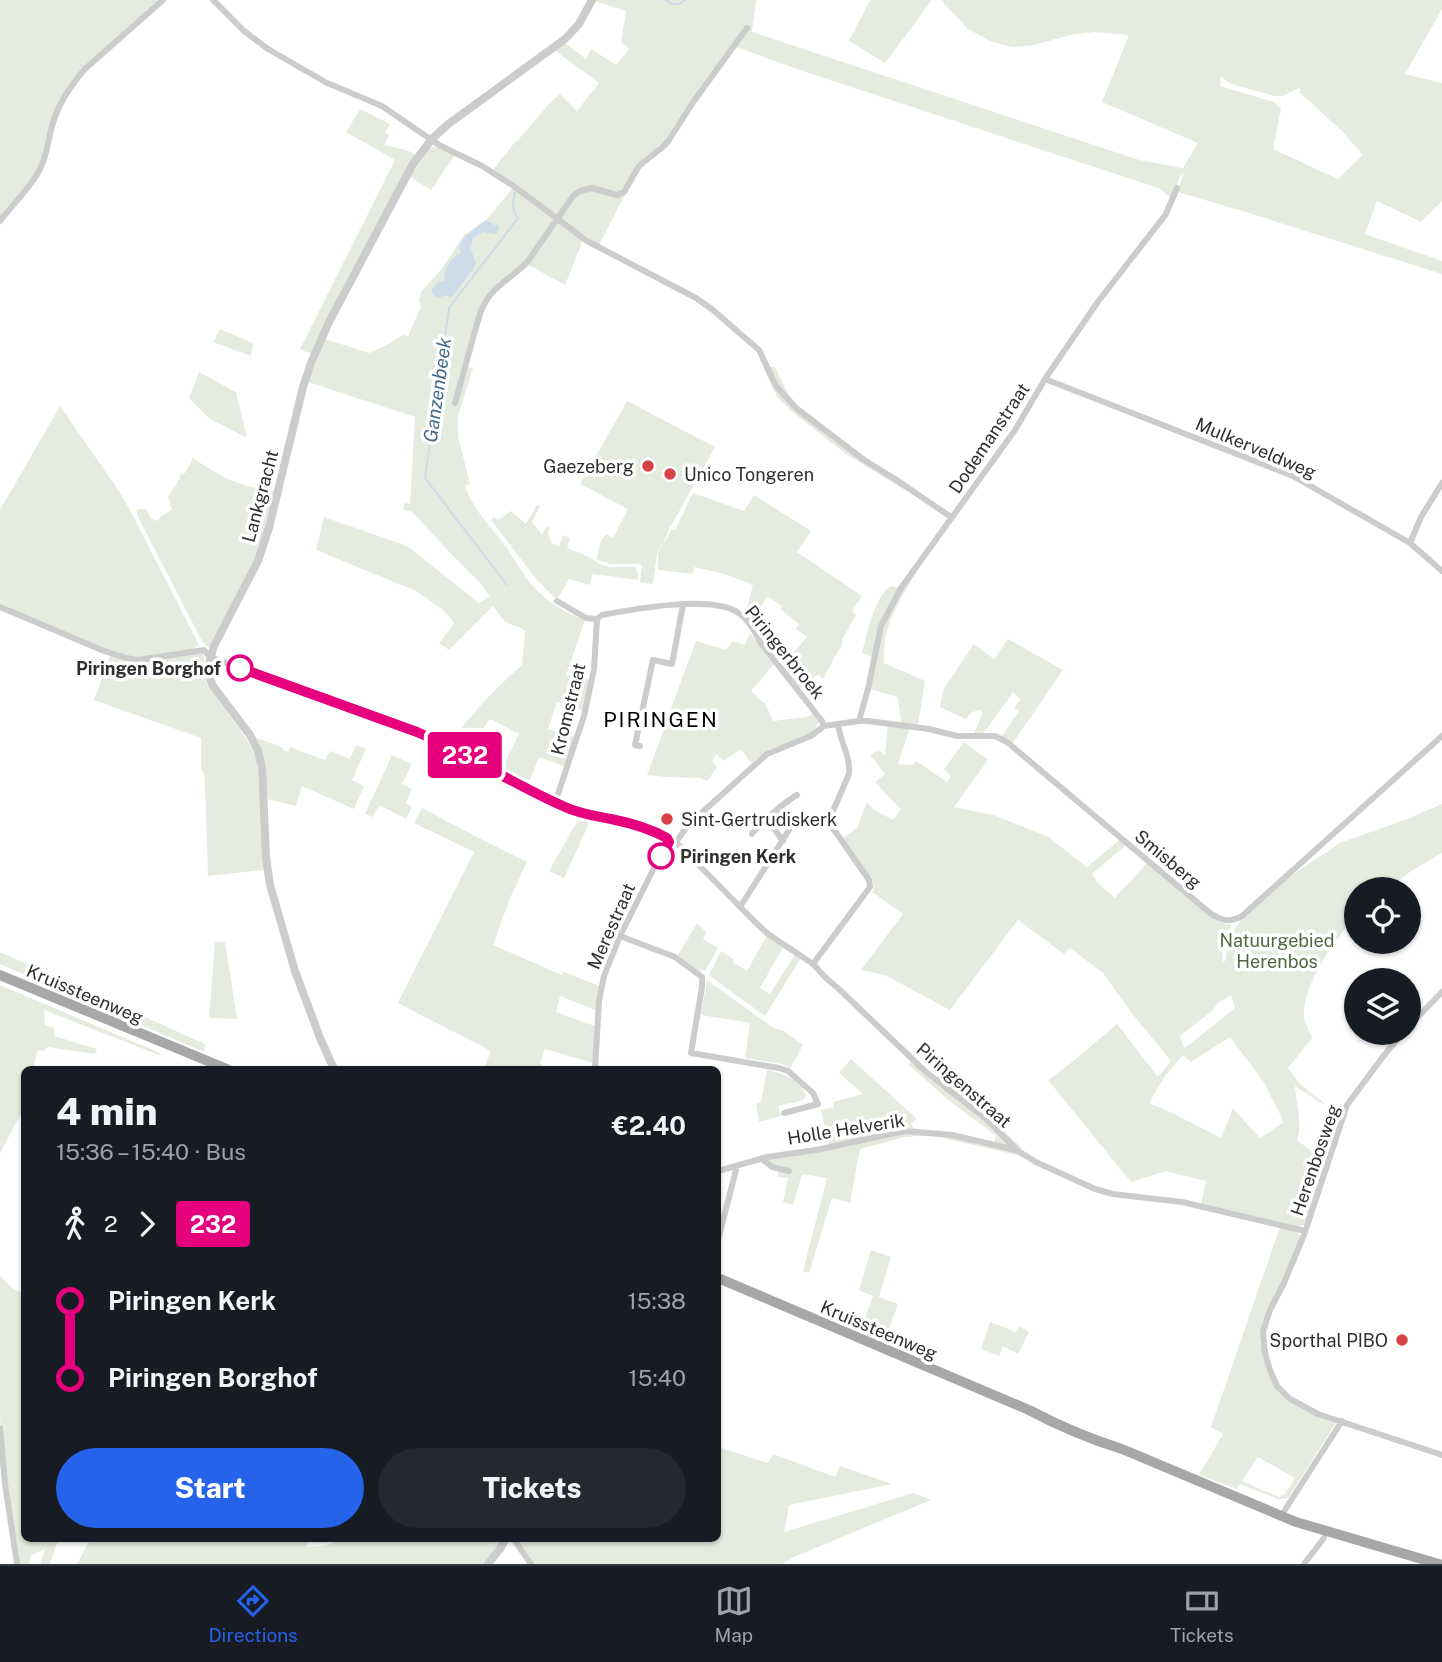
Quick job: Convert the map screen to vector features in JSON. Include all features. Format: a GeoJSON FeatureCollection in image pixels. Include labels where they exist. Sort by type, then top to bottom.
{"type":"FeatureCollection","features":[{"type":"Feature","properties":{"kind":"main road","name":"Kruissteenweg"},"geometry":{"type":"LineString","coordinates":[[0,975],[219,1066]]}},
{"type":"Feature","properties":{"kind":"main road","name":"Kruissteenweg"},"geometry":{"type":"LineString","coordinates":[[159,1042],[206,1066]]}},
{"type":"Feature","properties":{"kind":"main road","name":"Kruissteenweg"},"geometry":{"type":"LineString","coordinates":[[721,1279],[1082,1435],[1223,1492],[1319,1530],[1439,1564]]}},
{"type":"Feature","properties":{"kind":"street"},"geometry":{"type":"LineString","coordinates":[[0,222],[39,172],[56,114],[75,80],[163,0]]}},
{"type":"Feature","properties":{"kind":"street"},"geometry":{"type":"LineString","coordinates":[[213,0],[244,31],[268,49],[327,83],[382,106],[430,140],[482,166],[515,187],[587,241],[696,298],[759,350],[776,386],[796,408],[864,460],[951,517]]}},
{"type":"Feature","properties":{"kind":"street","name":"Lankgracht"},"geometry":{"type":"LineString","coordinates":[[207,653],[214,646],[258,561],[269,528],[303,387],[320,342],[413,164],[430,140],[447,125],[565,39],[579,24],[592,0]]}},
{"type":"Feature","properties":{"kind":"street"},"geometry":{"type":"LineString","coordinates":[[455,403],[482,306],[499,284],[528,261],[573,196],[583,190],[597,188],[617,195],[624,192],[639,166],[669,141],[694,101],[747,29]]}},
{"type":"Feature","properties":{"kind":"street","name":"Dodemanstraat"},"geometry":{"type":"LineString","coordinates":[[859,721],[881,626],[901,588],[1015,430],[1045,379],[1097,303],[1166,214],[1177,188]]}},
{"type":"Feature","properties":{"kind":"street","name":"Mulkerveldweg"},"geometry":{"type":"LineString","coordinates":[[1045,379],[1285,473],[1410,543],[1442,570]]}},
{"type":"Feature","properties":{"kind":"street"},"geometry":{"type":"LineString","coordinates":[[1410,543],[1421,517],[1442,483]]}},
{"type":"Feature","properties":{"kind":"street"},"geometry":{"type":"LineString","coordinates":[[556,601],[586,618],[597,620]]}},
{"type":"Feature","properties":{"kind":"street"},"geometry":{"type":"LineString","coordinates":[[640,746],[635,745],[653,660],[672,664],[682,605]]}},
{"type":"Feature","properties":{"kind":"street","name":"Piringerbroek"},"geometry":{"type":"LineString","coordinates":[[597,620],[603,615],[648,607],[716,605],[730,609],[741,615],[824,726]]}},
{"type":"Feature","properties":{"kind":"street"},"geometry":{"type":"LineString","coordinates":[[0,607],[104,652],[126,658],[138,660],[207,653],[207,670],[213,687],[250,735],[258,751],[270,885],[295,971],[333,1066]]}},
{"type":"Feature","properties":{"kind":"street","name":"Kromstraat"},"geometry":{"type":"LineString","coordinates":[[555,803],[584,716],[594,669],[597,620]]}},
{"type":"Feature","properties":{"kind":"street","name":"Piringenstraat"},"geometry":{"type":"LineString","coordinates":[[207,653],[313,696],[417,732],[498,772],[522,788],[576,812],[644,827],[667,838],[768,934],[813,964],[920,1067],[986,1119],[1018,1151],[1049,1169],[1113,1194],[1182,1202],[1305,1231]]}},
{"type":"Feature","properties":{"kind":"street","name":"Smisberg"},"geometry":{"type":"LineString","coordinates":[[824,726],[859,721],[900,724],[957,736],[984,735],[1001,738],[1204,908],[1220,919],[1231,921],[1242,916],[1442,736]]}},
{"type":"Feature","properties":{"kind":"street"},"geometry":{"type":"LineString","coordinates":[[813,964],[870,887],[869,880],[830,824],[836,800],[849,774],[838,724]]}},
{"type":"Feature","properties":{"kind":"street","name":"Merestraat"},"geometry":{"type":"LineString","coordinates":[[595,1066],[599,1002],[604,976],[620,936],[660,856],[688,825],[768,754],[811,736],[824,726]]}},
{"type":"Feature","properties":{"kind":"street"},"geometry":{"type":"LineString","coordinates":[[752,834],[797,795]]}},
{"type":"Feature","properties":{"kind":"street"},"geometry":{"type":"LineString","coordinates":[[740,907],[789,830],[776,812]]}},
{"type":"Feature","properties":{"kind":"street"},"geometry":{"type":"LineString","coordinates":[[767,819],[783,841]]}},
{"type":"Feature","properties":{"kind":"street"},"geometry":{"type":"LineString","coordinates":[[620,936],[675,957],[702,977],[691,1053],[779,1068],[788,1071],[813,1093],[818,1104],[784,1113]]}},
{"type":"Feature","properties":{"kind":"street"},"geometry":{"type":"LineString","coordinates":[[1421,1014],[1442,992]]}},
{"type":"Feature","properties":{"kind":"street","name":"Herenbosweg"},"geometry":{"type":"LineString","coordinates":[[1392,1045],[1348,1105],[1305,1231],[1264,1323],[1265,1353],[1277,1386],[1290,1399],[1318,1414],[1442,1455]]}},
{"type":"Feature","properties":{"kind":"street","name":"Holle Helverik"},"geometry":{"type":"LineString","coordinates":[[721,1170],[762,1158],[816,1150],[905,1131],[952,1135],[1018,1151]]}},
{"type":"Feature","properties":{"kind":"street","name":"Holle Helverik"},"geometry":{"type":"LineString","coordinates":[[762,1158],[772,1167],[789,1171]]}},
{"type":"Feature","properties":{"kind":"street"},"geometry":{"type":"LineString","coordinates":[[721,1228],[737,1166]]}},
{"type":"Feature","properties":{"kind":"street"},"geometry":{"type":"LineString","coordinates":[[1283,1514],[1342,1421]]}},
{"type":"Feature","properties":{"kind":"street"},"geometry":{"type":"LineString","coordinates":[[0,1428],[17,1564]]}},
{"type":"Feature","properties":{"kind":"street"},"geometry":{"type":"LineString","coordinates":[[1304,1564],[1324,1538]]}},
{"type":"Feature","properties":{"kind":"street"},"geometry":{"type":"LineString","coordinates":[[488,1564],[504,1542]]}},
{"type":"Feature","properties":{"kind":"street"},"geometry":{"type":"LineString","coordinates":[[516,1542],[531,1564]]}},
{"type":"Feature","properties":{"kind":"green space"},"geometry":{"type":"Polygon","coordinates":[[[0,0],[160,0],[69,87],[36,173],[0,219],[0,0]]]}},
{"type":"Feature","properties":{"kind":"green space"},"geometry":{"type":"Polygon","coordinates":[[[756,0],[752,32],[1139,160],[1183,168],[1198,143],[1102,102],[1129,35],[1094,32],[1012,47],[990,41],[968,29],[941,0],[1442,0],[1442,9],[1405,74],[1442,83],[1442,201],[1421,222],[1377,201],[1365,234],[1442,261],[1442,274],[1181,193],[1178,190],[1184,172],[1180,176],[1173,199],[1158,188],[736,47],[665,145],[646,157],[623,191],[586,187],[557,215],[493,170],[560,94],[577,111],[599,83],[554,50],[565,43],[586,59],[591,49],[616,65],[629,49],[621,42],[626,11],[595,1],[756,0]],[[1221,77],[1220,86],[1274,102],[1281,108],[1273,149],[1338,179],[1363,155],[1342,131],[1299,92],[1299,88],[1283,96],[1275,96],[1231,84],[1221,77]]]}},
{"type":"Feature","properties":{"kind":"green space"},"geometry":{"type":"Polygon","coordinates":[[[870,0],[932,0],[885,63],[849,41],[870,0]]]}},
{"type":"Feature","properties":{"kind":"green space"},"geometry":{"type":"Polygon","coordinates":[[[360,109],[390,124],[385,132],[389,135],[384,145],[415,154],[311,354],[300,349],[395,160],[346,132],[360,109]]]}},
{"type":"Feature","properties":{"kind":"green space"},"geometry":{"type":"Polygon","coordinates":[[[430,147],[455,155],[431,190],[410,177],[430,147]]]}},
{"type":"Feature","properties":{"kind":"green space"},"geometry":{"type":"Polygon","coordinates":[[[513,188],[553,221],[528,259],[489,292],[464,366],[473,368],[458,416],[458,436],[470,484],[465,486],[478,511],[531,584],[556,605],[585,620],[566,675],[590,679],[583,710],[557,702],[548,729],[575,737],[566,767],[539,757],[527,787],[501,771],[519,734],[490,719],[465,752],[450,744],[484,702],[522,665],[525,631],[505,622],[493,606],[449,650],[439,643],[454,624],[442,609],[416,591],[316,550],[324,517],[407,546],[479,603],[490,596],[412,512],[403,509],[405,503],[410,504],[415,417],[308,382],[325,339],[369,353],[403,335],[408,336],[421,307],[421,292],[441,270],[464,235],[486,220],[513,188]]]}},
{"type":"Feature","properties":{"kind":"green space"},"geometry":{"type":"Polygon","coordinates":[[[589,189],[625,195],[599,245],[561,219],[571,201],[589,189]]]}},
{"type":"Feature","properties":{"kind":"green space"},"geometry":{"type":"Polygon","coordinates":[[[558,222],[583,240],[565,285],[527,264],[558,222]]]}},
{"type":"Feature","properties":{"kind":"green space"},"geometry":{"type":"Polygon","coordinates":[[[220,329],[253,343],[251,356],[213,342],[220,329]]]}},
{"type":"Feature","properties":{"kind":"green space"},"geometry":{"type":"Polygon","coordinates":[[[763,367],[775,367],[790,396],[828,436],[857,458],[904,487],[903,489],[846,454],[790,410],[777,396],[763,367]]]}},
{"type":"Feature","properties":{"kind":"green space"},"geometry":{"type":"Polygon","coordinates":[[[199,372],[236,392],[247,438],[210,419],[189,398],[199,372]]]}},
{"type":"Feature","properties":{"kind":"green space","name":"Gaezeberg"},"geometry":{"type":"Polygon","coordinates":[[[627,401],[715,447],[657,553],[653,584],[640,582],[642,566],[639,564],[611,564],[597,560],[602,539],[607,534],[613,538],[628,509],[580,484],[627,401]]]}},
{"type":"Feature","properties":{"kind":"green space"},"geometry":{"type":"Polygon","coordinates":[[[60,406],[132,514],[199,645],[193,649],[139,658],[117,654],[0,605],[0,510],[60,406]]]}},
{"type":"Feature","properties":{"kind":"green space"},"geometry":{"type":"Polygon","coordinates":[[[193,458],[232,481],[274,491],[267,527],[256,560],[211,647],[203,643],[137,515],[137,510],[145,509],[152,519],[158,521],[172,510],[168,497],[193,458]]]}},
{"type":"Feature","properties":{"kind":"green space"},"geometry":{"type":"Polygon","coordinates":[[[693,493],[744,511],[754,495],[811,531],[797,552],[862,596],[852,611],[856,615],[843,638],[841,648],[823,679],[818,674],[800,689],[782,666],[807,637],[796,629],[799,624],[780,609],[782,606],[767,596],[752,622],[745,615],[753,585],[725,574],[694,567],[693,574],[658,570],[658,553],[672,529],[675,530],[693,493]]]}},
{"type":"Feature","properties":{"kind":"green space"},"geometry":{"type":"Polygon","coordinates":[[[537,505],[540,506],[532,522],[542,535],[547,526],[550,528],[548,532],[551,543],[559,546],[563,535],[570,538],[567,548],[600,564],[609,567],[635,567],[638,580],[592,574],[590,585],[569,579],[557,600],[537,580],[491,520],[494,517],[498,520],[511,511],[526,524],[537,505]]]}},
{"type":"Feature","properties":{"kind":"green space"},"geometry":{"type":"Polygon","coordinates":[[[913,572],[915,574],[888,627],[884,663],[925,681],[918,725],[901,723],[898,697],[870,689],[873,657],[862,653],[872,615],[881,597],[892,586],[902,589],[913,572]]]}},
{"type":"Feature","properties":{"kind":"green space"},"geometry":{"type":"Polygon","coordinates":[[[750,633],[774,664],[751,691],[766,705],[773,721],[808,717],[813,713],[819,722],[816,728],[801,739],[769,750],[751,763],[741,749],[724,761],[716,754],[712,762],[717,767],[707,781],[701,778],[647,775],[696,641],[726,650],[733,641],[744,645],[750,633]]]}},
{"type":"Feature","properties":{"kind":"green space"},"geometry":{"type":"Polygon","coordinates":[[[1008,639],[1063,670],[1012,744],[1002,736],[1019,711],[1014,708],[1021,699],[1013,692],[983,734],[974,734],[982,715],[981,710],[972,712],[966,719],[940,707],[943,690],[974,644],[994,659],[1008,639]]]}},
{"type":"Feature","properties":{"kind":"green space"},"geometry":{"type":"Polygon","coordinates":[[[202,653],[208,685],[247,739],[257,759],[264,870],[208,876],[201,738],[94,700],[110,656],[125,660],[202,653]]]}},
{"type":"Feature","properties":{"kind":"green space","name":"Natuurgebied Herenbos"},"geometry":{"type":"Polygon","coordinates":[[[888,724],[910,727],[898,764],[913,765],[916,761],[947,782],[951,776],[944,769],[964,742],[988,760],[954,807],[993,815],[1048,837],[1087,867],[1121,839],[1127,844],[1092,874],[1097,882],[1115,898],[1148,862],[1219,922],[1231,925],[1222,950],[1223,962],[1240,921],[1282,882],[1340,843],[1442,804],[1442,853],[1403,877],[1344,877],[1344,931],[1321,964],[1308,992],[1304,1018],[1312,1038],[1288,1068],[1300,1084],[1324,1103],[1295,1086],[1299,1120],[1297,1140],[1326,1162],[1304,1225],[1297,1227],[1201,1204],[1206,1181],[1166,1171],[1131,1182],[1048,1080],[1117,1024],[1158,1077],[1171,1061],[1103,973],[1070,948],[1064,954],[1018,920],[950,1010],[885,975],[861,970],[903,914],[872,892],[873,882],[843,838],[857,828],[867,802],[873,809],[893,820],[901,809],[875,782],[885,774],[870,755],[879,750],[885,755],[888,724]],[[1231,995],[1218,1003],[1212,1011],[1180,1036],[1183,1046],[1185,1048],[1235,1008],[1231,995]],[[1230,1037],[1191,1062],[1183,1055],[1165,1076],[1149,1103],[1221,1138],[1233,1109],[1260,1138],[1284,1122],[1263,1081],[1230,1037]]]}},
{"type":"Feature","properties":{"kind":"green space"},"geometry":{"type":"Polygon","coordinates":[[[257,738],[288,752],[290,747],[325,760],[330,751],[350,759],[356,745],[366,749],[352,780],[364,786],[354,809],[302,786],[296,806],[268,799],[263,758],[257,738]]]}},
{"type":"Feature","properties":{"kind":"green space"},"geometry":{"type":"Polygon","coordinates":[[[392,755],[412,764],[402,784],[412,789],[406,803],[412,807],[406,819],[379,805],[373,817],[365,814],[392,755]]]}},
{"type":"Feature","properties":{"kind":"green space"},"geometry":{"type":"Polygon","coordinates":[[[422,808],[527,862],[493,945],[562,975],[564,972],[599,986],[596,1010],[560,996],[556,1012],[595,1026],[593,1063],[545,1049],[540,1063],[542,1066],[485,1066],[491,1051],[398,1003],[474,852],[414,823],[422,808]]]}},
{"type":"Feature","properties":{"kind":"green space"},"geometry":{"type":"Polygon","coordinates":[[[581,815],[592,817],[564,878],[549,871],[581,815]]]}},
{"type":"Feature","properties":{"kind":"green space"},"geometry":{"type":"Polygon","coordinates":[[[697,923],[706,932],[703,939],[718,948],[705,971],[699,971],[678,955],[697,923]]]}},
{"type":"Feature","properties":{"kind":"green space"},"geometry":{"type":"Polygon","coordinates":[[[767,935],[783,947],[760,988],[770,994],[795,954],[801,958],[765,1016],[710,976],[710,973],[721,951],[747,971],[767,935]]]}},
{"type":"Feature","properties":{"kind":"green space"},"geometry":{"type":"Polygon","coordinates":[[[215,942],[225,942],[237,1019],[209,1018],[215,942]]]}},
{"type":"Feature","properties":{"kind":"green space"},"geometry":{"type":"Polygon","coordinates":[[[0,952],[205,1044],[204,1052],[0,964],[0,952]]]}},
{"type":"Feature","properties":{"kind":"green space"},"geometry":{"type":"Polygon","coordinates":[[[707,980],[775,1029],[782,1030],[803,1045],[790,1068],[782,1064],[745,1058],[750,1023],[701,1015],[707,980]]]}},
{"type":"Feature","properties":{"kind":"green space"},"geometry":{"type":"Polygon","coordinates":[[[0,985],[160,1053],[159,1055],[44,1010],[45,1025],[54,1028],[54,1036],[97,1049],[95,1054],[48,1047],[44,1051],[38,1050],[34,1066],[21,1066],[21,1114],[0,1153],[0,985]]]}},
{"type":"Feature","properties":{"kind":"green space"},"geometry":{"type":"Polygon","coordinates":[[[851,1059],[917,1119],[911,1123],[916,1133],[994,1142],[996,1136],[947,1099],[909,1065],[911,1062],[932,1081],[940,1073],[963,1093],[969,1087],[1004,1117],[997,1124],[1022,1148],[1018,1153],[1024,1158],[934,1136],[905,1137],[860,1149],[850,1203],[832,1198],[809,1273],[803,1271],[827,1178],[802,1174],[793,1205],[783,1202],[788,1178],[778,1177],[779,1167],[766,1158],[830,1148],[821,1110],[834,1107],[833,1102],[863,1094],[839,1073],[851,1059]]]}},
{"type":"Feature","properties":{"kind":"green space"},"geometry":{"type":"Polygon","coordinates":[[[767,1070],[790,1078],[806,1095],[803,1100],[778,1106],[781,1116],[759,1122],[756,1104],[761,1102],[767,1070]]]}},
{"type":"Feature","properties":{"kind":"green space"},"geometry":{"type":"Polygon","coordinates":[[[1280,1227],[1297,1231],[1301,1237],[1262,1327],[1274,1385],[1292,1404],[1336,1423],[1288,1498],[1278,1499],[1240,1484],[1237,1489],[1199,1475],[1223,1434],[1211,1427],[1280,1227]],[[1258,1457],[1242,1481],[1279,1497],[1285,1494],[1295,1478],[1258,1457]]]}},
{"type":"Feature","properties":{"kind":"green space"},"geometry":{"type":"Polygon","coordinates":[[[871,1250],[891,1257],[879,1297],[898,1304],[887,1334],[872,1334],[870,1337],[860,1332],[873,1296],[859,1290],[871,1250]]]}},
{"type":"Feature","properties":{"kind":"green space"},"geometry":{"type":"Polygon","coordinates":[[[0,1275],[10,1287],[21,1292],[21,1542],[59,1542],[50,1564],[40,1564],[45,1549],[30,1556],[29,1564],[19,1564],[0,1419],[0,1275]]]}},
{"type":"Feature","properties":{"kind":"green space"},"geometry":{"type":"Polygon","coordinates":[[[990,1322],[1016,1332],[1019,1326],[1029,1332],[1018,1354],[1003,1346],[999,1356],[981,1349],[990,1322]]]}},
{"type":"Feature","properties":{"kind":"green space"},"geometry":{"type":"Polygon","coordinates":[[[721,1448],[768,1463],[773,1454],[835,1477],[840,1466],[892,1484],[789,1505],[784,1532],[913,1493],[931,1500],[783,1564],[535,1564],[520,1542],[721,1542],[721,1448]]]}},
{"type":"Feature","properties":{"kind":"green space"},"geometry":{"type":"Polygon","coordinates":[[[89,1542],[308,1542],[308,1547],[325,1546],[335,1542],[500,1542],[484,1564],[77,1564],[89,1542]]]}},
{"type":"Feature","properties":{"kind":"water"},"geometry":{"type":"Polygon","coordinates":[[[486,220],[500,228],[496,234],[483,232],[472,239],[470,247],[476,263],[472,271],[451,298],[447,295],[438,298],[431,290],[438,282],[444,281],[446,269],[461,253],[459,246],[466,236],[486,220]]]}},
{"type":"Feature","properties":{"kind":"waterway"},"geometry":{"type":"LineString","coordinates":[[666,0],[671,4],[679,4],[685,0]]}},
{"type":"Feature","properties":{"kind":"waterway","name":"Ganzenbeek"},"geometry":{"type":"LineString","coordinates":[[507,585],[425,478],[449,308],[518,218],[513,209],[515,192]]}},
{"type":"Feature","properties":{"kind":"bus line","name":"232"},"geometry":{"type":"LineString","coordinates":[[240,668],[417,732],[498,772],[522,788],[576,812],[644,827],[667,838],[669,842],[661,856]]}},
{"type":"Feature","properties":{"kind":"place","name":"Gaezeberg"},"geometry":{"type":"Point","coordinates":[648,466]}},
{"type":"Feature","properties":{"kind":"place","name":"Unico Tongeren"},"geometry":{"type":"Point","coordinates":[670,474]}},
{"type":"Feature","properties":{"kind":"place","name":"Piringen Borghof"},"geometry":{"type":"Point","coordinates":[240,668]}},
{"type":"Feature","properties":{"kind":"place","name":"Sint-Gertrudiskerk"},"geometry":{"type":"Point","coordinates":[667,819]}},
{"type":"Feature","properties":{"kind":"place","name":"Piringen Kerk"},"geometry":{"type":"Point","coordinates":[661,856]}},
{"type":"Feature","properties":{"kind":"place","name":"Sporthal PIBO"},"geometry":{"type":"Point","coordinates":[1402,1340]}},
{"type":"Feature","properties":{"kind":"district","name":"PIRINGEN"},"geometry":{"type":"Point","coordinates":[661,719]}}]}
